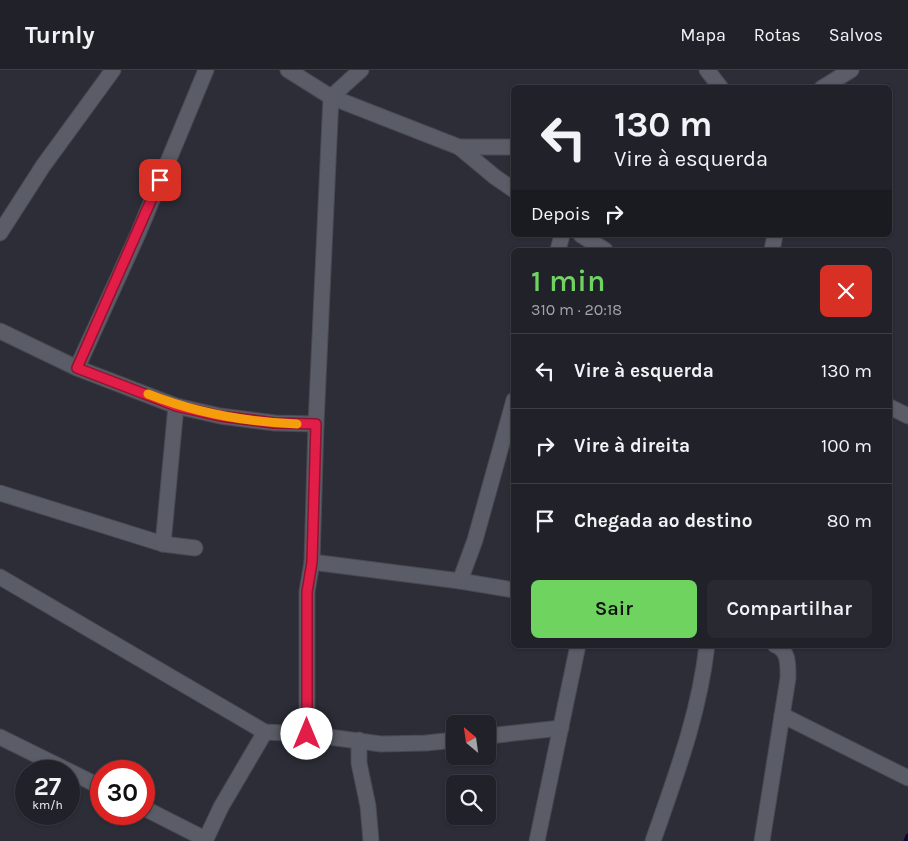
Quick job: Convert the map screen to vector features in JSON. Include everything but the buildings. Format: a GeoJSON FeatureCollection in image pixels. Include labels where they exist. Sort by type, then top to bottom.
{"type":"FeatureCollection","features":[{"type":"Feature","properties":{"kind":"street"},"geometry":{"type":"LineString","coordinates":[[0,233],[44,166],[112,70]]}},
{"type":"Feature","properties":{"kind":"street"},"geometry":{"type":"LineString","coordinates":[[77,368],[138,234],[206,70]]}},
{"type":"Feature","properties":{"kind":"street"},"geometry":{"type":"LineString","coordinates":[[288,70],[331,97],[459,147],[511,188]]}},
{"type":"Feature","properties":{"kind":"street"},"geometry":{"type":"LineString","coordinates":[[307,734],[307,592],[312,562],[316,424],[331,97],[361,70]]}},
{"type":"Feature","properties":{"kind":"street"},"geometry":{"type":"LineString","coordinates":[[707,70],[719,85]]}},
{"type":"Feature","properties":{"kind":"street"},"geometry":{"type":"LineString","coordinates":[[827,85],[851,70]]}},
{"type":"Feature","properties":{"kind":"street"},"geometry":{"type":"LineString","coordinates":[[459,147],[511,147]]}},
{"type":"Feature","properties":{"kind":"street"},"geometry":{"type":"LineString","coordinates":[[584,237],[602,248]]}},
{"type":"Feature","properties":{"kind":"street"},"geometry":{"type":"LineString","coordinates":[[0,331],[77,368],[176,406],[220,416],[274,423],[316,424]]}},
{"type":"Feature","properties":{"kind":"street"},"geometry":{"type":"LineString","coordinates":[[163,544],[176,406]]}},
{"type":"Feature","properties":{"kind":"street"},"geometry":{"type":"LineString","coordinates":[[892,408],[908,416]]}},
{"type":"Feature","properties":{"kind":"street"},"geometry":{"type":"LineString","coordinates":[[460,581],[475,540],[511,411]]}},
{"type":"Feature","properties":{"kind":"street"},"geometry":{"type":"LineString","coordinates":[[0,493],[163,544],[195,548]]}},
{"type":"Feature","properties":{"kind":"street"},"geometry":{"type":"LineString","coordinates":[[312,562],[511,590]]}},
{"type":"Feature","properties":{"kind":"street"},"geometry":{"type":"LineString","coordinates":[[0,577],[265,732],[307,734],[382,744],[446,741]]}},
{"type":"Feature","properties":{"kind":"street"},"geometry":{"type":"LineString","coordinates":[[537,841],[577,648]]}},
{"type":"Feature","properties":{"kind":"street"},"geometry":{"type":"LineString","coordinates":[[654,841],[690,734],[703,680],[707,648]]}},
{"type":"Feature","properties":{"kind":"street"},"geometry":{"type":"LineString","coordinates":[[762,841],[788,678],[788,663],[785,653],[781,648]]}},
{"type":"Feature","properties":{"kind":"street"},"geometry":{"type":"LineString","coordinates":[[782,715],[908,778]]}},
{"type":"Feature","properties":{"kind":"street"},"geometry":{"type":"LineString","coordinates":[[496,735],[561,728]]}},
{"type":"Feature","properties":{"kind":"street"},"geometry":{"type":"LineString","coordinates":[[155,814],[205,840],[221,807],[265,732]]}},
{"type":"Feature","properties":{"kind":"street"},"geometry":{"type":"LineString","coordinates":[[0,737],[90,782]]}},
{"type":"Feature","properties":{"kind":"street"},"geometry":{"type":"LineString","coordinates":[[359,740],[359,763],[368,806],[371,841]]}},
{"type":"Feature","properties":{"kind":"waterway"},"geometry":{"type":"LineString","coordinates":[[906,841],[908,836]]}},
{"type":"Feature","properties":{"kind":"slow traffic"},"geometry":{"type":"LineString","coordinates":[[148,394],[176,406],[220,416],[297,424]]}},
{"type":"Feature","properties":{"kind":"route"},"geometry":{"type":"LineString","coordinates":[[160,180],[138,234],[77,368],[176,406],[220,416],[274,423],[316,424],[312,562],[307,592],[307,734]]}}]}
